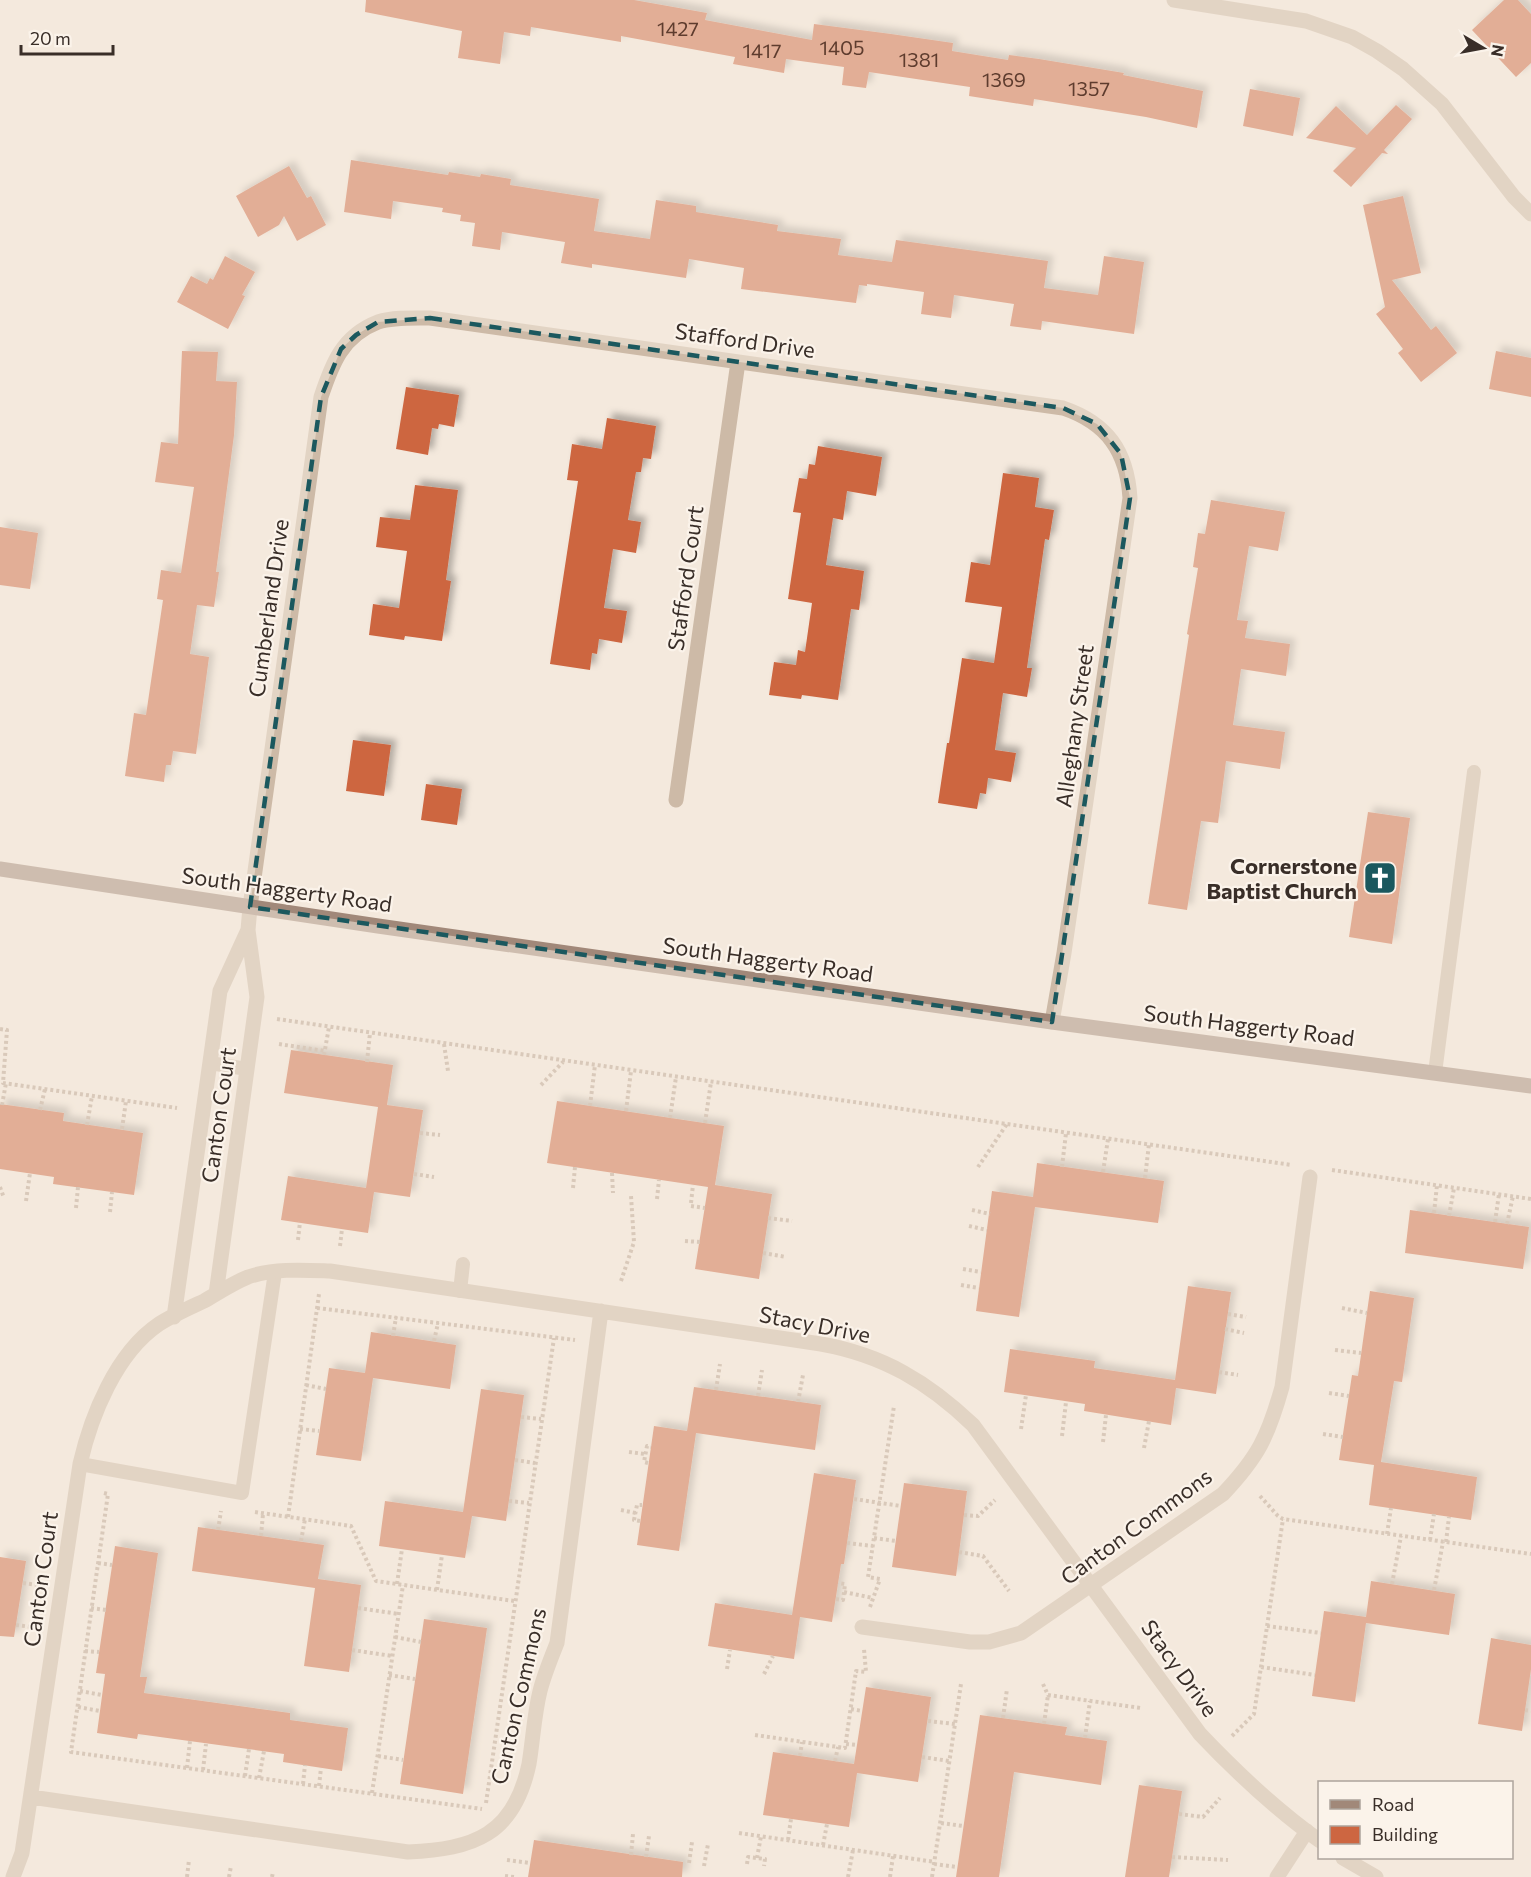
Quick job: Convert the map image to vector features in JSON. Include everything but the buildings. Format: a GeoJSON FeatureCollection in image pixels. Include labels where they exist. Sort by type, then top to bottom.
{"type":"FeatureCollection","features":[{"type":"Feature","properties":{"kind":"main road","name":"South Haggerty Road"},"geometry":{"type":"LineString","coordinates":[[0,869],[1052,1022],[1531,1086]]}},
{"type":"Feature","properties":{"kind":"street"},"geometry":{"type":"LineString","coordinates":[[1174,0],[1306,21],[1352,38],[1377,51],[1403,69],[1442,104],[1514,198],[1531,214]]}},
{"type":"Feature","properties":{"kind":"street","name":"Stafford Drive"},"geometry":{"type":"LineString","coordinates":[[364,330],[378,322],[394,319],[430,318],[1062,408],[1080,414],[1097,424],[1112,440]]}},
{"type":"Feature","properties":{"kind":"street","name":"Cumberland Drive"},"geometry":{"type":"LineString","coordinates":[[250,907],[321,397],[331,367],[341,349],[364,330]]}},
{"type":"Feature","properties":{"kind":"street","name":"Stafford Court"},"geometry":{"type":"LineString","coordinates":[[676,800],[738,362]]}},
{"type":"Feature","properties":{"kind":"street","name":"Alleghany Street"},"geometry":{"type":"LineString","coordinates":[[1052,1022],[1130,498],[1128,479],[1121,454],[1112,440]]}},
{"type":"Feature","properties":{"kind":"street","name":"Canton Court"},"geometry":{"type":"LineString","coordinates":[[13,1877],[22,1853],[80,1464],[86,1437],[100,1399],[119,1367],[142,1339],[158,1325],[216,1294],[257,997],[248,930],[250,907]]}},
{"type":"Feature","properties":{"kind":"street","name":"Canton Court"},"geometry":{"type":"LineString","coordinates":[[174,1317],[220,991],[248,930]]}},
{"type":"Feature","properties":{"kind":"street","name":"Canton Commons"},"geometry":{"type":"LineString","coordinates":[[862,1627],[970,1642],[989,1642],[1021,1633],[1223,1494],[1263,1444],[1275,1415],[1282,1387],[1306,1172]]}},
{"type":"Feature","properties":{"kind":"street","name":"Stacy Drive"},"geometry":{"type":"LineString","coordinates":[[216,1294],[248,1277],[302,1270],[330,1271],[827,1345],[878,1359],[929,1387],[973,1425],[1200,1734],[1272,1805],[1318,1839]]}},
{"type":"Feature","properties":{"kind":"street","name":"Canton Commons"},"geometry":{"type":"LineString","coordinates":[[31,1797],[408,1852],[460,1846],[482,1837],[505,1820],[519,1798],[528,1765],[540,1690],[557,1643],[601,1311]]}},
{"type":"Feature","properties":{"kind":"street"},"geometry":{"type":"LineString","coordinates":[[1277,1877],[1307,1831]]}},
{"type":"Feature","properties":{"kind":"street"},"geometry":{"type":"LineString","coordinates":[[1346,1859],[1376,1877]]}},
{"type":"Feature","properties":{"kind":"lane"},"geometry":{"type":"LineString","coordinates":[[1435,1073],[1474,772]]}},
{"type":"Feature","properties":{"kind":"lane"},"geometry":{"type":"LineString","coordinates":[[210,1063],[247,1069]]}},
{"type":"Feature","properties":{"kind":"lane"},"geometry":{"type":"LineString","coordinates":[[460,1292],[463,1264]]}},
{"type":"Feature","properties":{"kind":"lane"},"geometry":{"type":"LineString","coordinates":[[80,1464],[242,1493],[275,1272]]}},
{"type":"Feature","properties":{"kind":"path"},"geometry":{"type":"LineString","coordinates":[[271,1017],[370,1034],[1149,1144],[1306,1172]]}},
{"type":"Feature","properties":{"kind":"path"},"geometry":{"type":"LineString","coordinates":[[279,1044],[325,1053],[329,1027]]}},
{"type":"Feature","properties":{"kind":"path"},"geometry":{"type":"LineString","coordinates":[[0,1029],[7,1030],[2,1072],[2,1105]]}},
{"type":"Feature","properties":{"kind":"path"},"geometry":{"type":"LineString","coordinates":[[367,1062],[370,1034]]}},
{"type":"Feature","properties":{"kind":"path"},"geometry":{"type":"LineString","coordinates":[[444,1044],[448,1071]]}},
{"type":"Feature","properties":{"kind":"path"},"geometry":{"type":"LineString","coordinates":[[541,1085],[564,1061]]}},
{"type":"Feature","properties":{"kind":"path"},"geometry":{"type":"LineString","coordinates":[[590,1106],[596,1065]]}},
{"type":"Feature","properties":{"kind":"path"},"geometry":{"type":"LineString","coordinates":[[626,1111],[631,1071]]}},
{"type":"Feature","properties":{"kind":"path"},"geometry":{"type":"LineString","coordinates":[[670,1118],[676,1077]]}},
{"type":"Feature","properties":{"kind":"path"},"geometry":{"type":"LineString","coordinates":[[705,1123],[711,1082]]}},
{"type":"Feature","properties":{"kind":"path"},"geometry":{"type":"LineString","coordinates":[[3,1083],[177,1108]]}},
{"type":"Feature","properties":{"kind":"path"},"geometry":{"type":"LineString","coordinates":[[40,1110],[45,1089]]}},
{"type":"Feature","properties":{"kind":"path"},"geometry":{"type":"LineString","coordinates":[[87,1125],[92,1096]]}},
{"type":"Feature","properties":{"kind":"path"},"geometry":{"type":"LineString","coordinates":[[122,1130],[126,1101]]}},
{"type":"Feature","properties":{"kind":"path"},"geometry":{"type":"LineString","coordinates":[[978,1167],[1007,1124]]}},
{"type":"Feature","properties":{"kind":"path"},"geometry":{"type":"LineString","coordinates":[[420,1133],[440,1135]]}},
{"type":"Feature","properties":{"kind":"path"},"geometry":{"type":"LineString","coordinates":[[1062,1167],[1066,1133]]}},
{"type":"Feature","properties":{"kind":"path"},"geometry":{"type":"LineString","coordinates":[[1103,1172],[1108,1138]]}},
{"type":"Feature","properties":{"kind":"path"},"geometry":{"type":"LineString","coordinates":[[1145,1178],[1149,1144]]}},
{"type":"Feature","properties":{"kind":"path"},"geometry":{"type":"LineString","coordinates":[[573,1188],[575,1167]]}},
{"type":"Feature","properties":{"kind":"path"},"geometry":{"type":"LineString","coordinates":[[1326,1169],[1531,1199]]}},
{"type":"Feature","properties":{"kind":"path"},"geometry":{"type":"LineString","coordinates":[[26,1201],[30,1173]]}},
{"type":"Feature","properties":{"kind":"path"},"geometry":{"type":"LineString","coordinates":[[612,1173],[613,1193]]}},
{"type":"Feature","properties":{"kind":"path"},"geometry":{"type":"LineString","coordinates":[[414,1174],[434,1177]]}},
{"type":"Feature","properties":{"kind":"path"},"geometry":{"type":"LineString","coordinates":[[657,1199],[659,1180]]}},
{"type":"Feature","properties":{"kind":"path"},"geometry":{"type":"LineString","coordinates":[[693,1185],[691,1205],[705,1208]]}},
{"type":"Feature","properties":{"kind":"path"},"geometry":{"type":"LineString","coordinates":[[1434,1213],[1437,1185]]}},
{"type":"Feature","properties":{"kind":"path"},"geometry":{"type":"LineString","coordinates":[[0,1187],[4,1198]]}},
{"type":"Feature","properties":{"kind":"path"},"geometry":{"type":"LineString","coordinates":[[76,1208],[78,1187]]}},
{"type":"Feature","properties":{"kind":"path"},"geometry":{"type":"LineString","coordinates":[[1449,1216],[1454,1188]]}},
{"type":"Feature","properties":{"kind":"path"},"geometry":{"type":"LineString","coordinates":[[110,1212],[112,1192]]}},
{"type":"Feature","properties":{"kind":"path"},"geometry":{"type":"LineString","coordinates":[[1495,1222],[1500,1194]]}},
{"type":"Feature","properties":{"kind":"path"},"geometry":{"type":"LineString","coordinates":[[621,1281],[634,1242],[631,1196]]}},
{"type":"Feature","properties":{"kind":"path"},"geometry":{"type":"LineString","coordinates":[[1507,1224],[1513,1196]]}},
{"type":"Feature","properties":{"kind":"path"},"geometry":{"type":"LineString","coordinates":[[972,1210],[990,1214]]}},
{"type":"Feature","properties":{"kind":"path"},"geometry":{"type":"LineString","coordinates":[[768,1218],[792,1221]]}},
{"type":"Feature","properties":{"kind":"path"},"geometry":{"type":"LineString","coordinates":[[298,1240],[300,1222]]}},
{"type":"Feature","properties":{"kind":"path"},"geometry":{"type":"LineString","coordinates":[[969,1226],[987,1230]]}},
{"type":"Feature","properties":{"kind":"path"},"geometry":{"type":"LineString","coordinates":[[340,1246],[342,1228]]}},
{"type":"Feature","properties":{"kind":"path"},"geometry":{"type":"LineString","coordinates":[[685,1241],[700,1242]]}},
{"type":"Feature","properties":{"kind":"path"},"geometry":{"type":"LineString","coordinates":[[763,1253],[786,1257]]}},
{"type":"Feature","properties":{"kind":"path"},"geometry":{"type":"LineString","coordinates":[[963,1269],[981,1272]]}},
{"type":"Feature","properties":{"kind":"path"},"geometry":{"type":"LineString","coordinates":[[961,1285],[979,1288]]}},
{"type":"Feature","properties":{"kind":"path"},"geometry":{"type":"LineString","coordinates":[[288,1517],[319,1294]]}},
{"type":"Feature","properties":{"kind":"path"},"geometry":{"type":"LineString","coordinates":[[317,1308],[582,1341]]}},
{"type":"Feature","properties":{"kind":"path"},"geometry":{"type":"LineString","coordinates":[[1342,1308],[1367,1313]]}},
{"type":"Feature","properties":{"kind":"path"},"geometry":{"type":"LineString","coordinates":[[1228,1314],[1246,1317]]}},
{"type":"Feature","properties":{"kind":"path"},"geometry":{"type":"LineString","coordinates":[[393,1336],[396,1317]]}},
{"type":"Feature","properties":{"kind":"path"},"geometry":{"type":"LineString","coordinates":[[434,1341],[438,1323]]}},
{"type":"Feature","properties":{"kind":"path"},"geometry":{"type":"LineString","coordinates":[[1225,1329],[1244,1333]]}},
{"type":"Feature","properties":{"kind":"path"},"geometry":{"type":"LineString","coordinates":[[101,1493],[108,1494],[71,1752],[485,1810],[554,1338]]}},
{"type":"Feature","properties":{"kind":"path"},"geometry":{"type":"LineString","coordinates":[[1335,1350],[1361,1353]]}},
{"type":"Feature","properties":{"kind":"path"},"geometry":{"type":"LineString","coordinates":[[716,1390],[720,1364]]}},
{"type":"Feature","properties":{"kind":"path"},"geometry":{"type":"LineString","coordinates":[[758,1396],[762,1370]]}},
{"type":"Feature","properties":{"kind":"path"},"geometry":{"type":"LineString","coordinates":[[1219,1372],[1238,1375]]}},
{"type":"Feature","properties":{"kind":"path"},"geometry":{"type":"LineString","coordinates":[[798,1402],[802,1375]]}},
{"type":"Feature","properties":{"kind":"path"},"geometry":{"type":"LineString","coordinates":[[306,1385],[326,1389]]}},
{"type":"Feature","properties":{"kind":"path"},"geometry":{"type":"LineString","coordinates":[[1329,1393],[1349,1396]]}},
{"type":"Feature","properties":{"kind":"path"},"geometry":{"type":"LineString","coordinates":[[1021,1429],[1026,1395]]}},
{"type":"Feature","properties":{"kind":"path"},"geometry":{"type":"LineString","coordinates":[[1062,1436],[1066,1401]]}},
{"type":"Feature","properties":{"kind":"path"},"geometry":{"type":"LineString","coordinates":[[755,1735],[845,1748],[856,1671],[866,1672],[862,1627],[880,1579],[868,1577],[894,1406]]}},
{"type":"Feature","properties":{"kind":"path"},"geometry":{"type":"LineString","coordinates":[[1103,1442],[1106,1415]]}},
{"type":"Feature","properties":{"kind":"path"},"geometry":{"type":"LineString","coordinates":[[521,1417],[541,1419]]}},
{"type":"Feature","properties":{"kind":"path"},"geometry":{"type":"LineString","coordinates":[[1144,1448],[1149,1421]]}},
{"type":"Feature","properties":{"kind":"path"},"geometry":{"type":"LineString","coordinates":[[300,1428],[319,1431]]}},
{"type":"Feature","properties":{"kind":"path"},"geometry":{"type":"LineString","coordinates":[[1323,1434],[1343,1437]]}},
{"type":"Feature","properties":{"kind":"path"},"geometry":{"type":"LineString","coordinates":[[648,1463],[644,1462],[646,1446],[651,1447]]}},
{"type":"Feature","properties":{"kind":"path"},"geometry":{"type":"LineString","coordinates":[[630,1452],[645,1454]]}},
{"type":"Feature","properties":{"kind":"path"},"geometry":{"type":"LineString","coordinates":[[515,1460],[535,1463]]}},
{"type":"Feature","properties":{"kind":"path"},"geometry":{"type":"LineString","coordinates":[[1260,1496],[1283,1520],[1531,1554]]}},
{"type":"Feature","properties":{"kind":"path"},"geometry":{"type":"LineString","coordinates":[[854,1498],[901,1506]]}},
{"type":"Feature","properties":{"kind":"path"},"geometry":{"type":"LineString","coordinates":[[964,1515],[978,1516],[995,1500]]}},
{"type":"Feature","properties":{"kind":"path"},"geometry":{"type":"LineString","coordinates":[[509,1501],[529,1503]]}},
{"type":"Feature","properties":{"kind":"path"},"geometry":{"type":"LineString","coordinates":[[640,1521],[634,1520],[637,1505],[642,1505]]}},
{"type":"Feature","properties":{"kind":"path"},"geometry":{"type":"LineString","coordinates":[[218,1530],[221,1508],[232,1509]]}},
{"type":"Feature","properties":{"kind":"path"},"geometry":{"type":"LineString","coordinates":[[1388,1534],[1391,1508]]}},
{"type":"Feature","properties":{"kind":"path"},"geometry":{"type":"LineString","coordinates":[[621,1510],[636,1513]]}},
{"type":"Feature","properties":{"kind":"path"},"geometry":{"type":"LineString","coordinates":[[253,1512],[351,1526],[376,1581],[514,1601]]}},
{"type":"Feature","properties":{"kind":"path"},"geometry":{"type":"LineString","coordinates":[[261,1536],[263,1514]]}},
{"type":"Feature","properties":{"kind":"path"},"geometry":{"type":"LineString","coordinates":[[1430,1540],[1434,1514]]}},
{"type":"Feature","properties":{"kind":"path"},"geometry":{"type":"LineString","coordinates":[[1434,1590],[1449,1516]]}},
{"type":"Feature","properties":{"kind":"path"},"geometry":{"type":"LineString","coordinates":[[301,1541],[305,1520]]}},
{"type":"Feature","properties":{"kind":"path"},"geometry":{"type":"LineString","coordinates":[[1229,1739],[1254,1714],[1283,1520]]}},
{"type":"Feature","properties":{"kind":"path"},"geometry":{"type":"LineString","coordinates":[[1392,1584],[1401,1536]]}},
{"type":"Feature","properties":{"kind":"path"},"geometry":{"type":"LineString","coordinates":[[874,1538],[896,1541]]}},
{"type":"Feature","properties":{"kind":"path"},"geometry":{"type":"LineString","coordinates":[[847,1543],[873,1546]]}},
{"type":"Feature","properties":{"kind":"path"},"geometry":{"type":"LineString","coordinates":[[372,1793],[399,1614],[402,1549]]}},
{"type":"Feature","properties":{"kind":"path"},"geometry":{"type":"LineString","coordinates":[[959,1552],[983,1556],[1009,1591]]}},
{"type":"Feature","properties":{"kind":"path"},"geometry":{"type":"LineString","coordinates":[[437,1590],[442,1555]]}},
{"type":"Feature","properties":{"kind":"path"},"geometry":{"type":"LineString","coordinates":[[98,1563],[112,1565]]}},
{"type":"Feature","properties":{"kind":"path"},"geometry":{"type":"LineString","coordinates":[[22,1583],[38,1585]]}},
{"type":"Feature","properties":{"kind":"path"},"geometry":{"type":"LineString","coordinates":[[836,1599],[843,1600],[845,1584],[838,1583]]}},
{"type":"Feature","properties":{"kind":"path"},"geometry":{"type":"LineString","coordinates":[[844,1592],[873,1598]]}},
{"type":"Feature","properties":{"kind":"path"},"geometry":{"type":"LineString","coordinates":[[92,1608],[106,1610]]}},
{"type":"Feature","properties":{"kind":"path"},"geometry":{"type":"LineString","coordinates":[[358,1608],[399,1614]]}},
{"type":"Feature","properties":{"kind":"path"},"geometry":{"type":"LineString","coordinates":[[16,1624],[32,1627]]}},
{"type":"Feature","properties":{"kind":"path"},"geometry":{"type":"LineString","coordinates":[[1268,1626],[1321,1633]]}},
{"type":"Feature","properties":{"kind":"path"},"geometry":{"type":"LineString","coordinates":[[395,1637],[420,1642]]}},
{"type":"Feature","properties":{"kind":"path"},"geometry":{"type":"LineString","coordinates":[[352,1650],[392,1656]]}},
{"type":"Feature","properties":{"kind":"path"},"geometry":{"type":"LineString","coordinates":[[727,1669],[730,1650]]}},
{"type":"Feature","properties":{"kind":"path"},"geometry":{"type":"LineString","coordinates":[[86,1651],[99,1652]]}},
{"type":"Feature","properties":{"kind":"path"},"geometry":{"type":"LineString","coordinates":[[764,1674],[773,1656]]}},
{"type":"Feature","properties":{"kind":"path"},"geometry":{"type":"LineString","coordinates":[[1261,1667],[1315,1675]]}},
{"type":"Feature","properties":{"kind":"path"},"geometry":{"type":"LineString","coordinates":[[389,1675],[415,1679]]}},
{"type":"Feature","properties":{"kind":"path"},"geometry":{"type":"LineString","coordinates":[[932,1877],[961,1684]]}},
{"type":"Feature","properties":{"kind":"path"},"geometry":{"type":"LineString","coordinates":[[1043,1684],[1048,1695],[1044,1724]]}},
{"type":"Feature","properties":{"kind":"path"},"geometry":{"type":"LineString","coordinates":[[1003,1718],[1007,1689]]}},
{"type":"Feature","properties":{"kind":"path"},"geometry":{"type":"LineString","coordinates":[[80,1691],[102,1695]]}},
{"type":"Feature","properties":{"kind":"path"},"geometry":{"type":"LineString","coordinates":[[1048,1695],[1141,1708]]}},
{"type":"Feature","properties":{"kind":"path"},"geometry":{"type":"LineString","coordinates":[[1085,1737],[1090,1701]]}},
{"type":"Feature","properties":{"kind":"path"},"geometry":{"type":"LineString","coordinates":[[78,1707],[100,1711]]}},
{"type":"Feature","properties":{"kind":"path"},"geometry":{"type":"LineString","coordinates":[[851,1709],[862,1711]]}},
{"type":"Feature","properties":{"kind":"path"},"geometry":{"type":"LineString","coordinates":[[1525,1710],[1531,1711]]}},
{"type":"Feature","properties":{"kind":"path"},"geometry":{"type":"LineString","coordinates":[[927,1721],[955,1725]]}},
{"type":"Feature","properties":{"kind":"path"},"geometry":{"type":"LineString","coordinates":[[187,1768],[190,1741]]}},
{"type":"Feature","properties":{"kind":"path"},"geometry":{"type":"LineString","coordinates":[[800,1756],[802,1742]]}},
{"type":"Feature","properties":{"kind":"path"},"geometry":{"type":"LineString","coordinates":[[203,1770],[206,1744]]}},
{"type":"Feature","properties":{"kind":"path"},"geometry":{"type":"LineString","coordinates":[[846,1744],[857,1745]]}},
{"type":"Feature","properties":{"kind":"path"},"geometry":{"type":"LineString","coordinates":[[835,1761],[838,1747]]}},
{"type":"Feature","properties":{"kind":"path"},"geometry":{"type":"LineString","coordinates":[[245,1776],[249,1749]]}},
{"type":"Feature","properties":{"kind":"path"},"geometry":{"type":"LineString","coordinates":[[259,1778],[264,1751]]}},
{"type":"Feature","properties":{"kind":"path"},"geometry":{"type":"LineString","coordinates":[[378,1756],[403,1760]]}},
{"type":"Feature","properties":{"kind":"path"},"geometry":{"type":"LineString","coordinates":[[922,1757],[949,1761]]}},
{"type":"Feature","properties":{"kind":"path"},"geometry":{"type":"LineString","coordinates":[[303,1784],[305,1766]]}},
{"type":"Feature","properties":{"kind":"path"},"geometry":{"type":"LineString","coordinates":[[319,1786],[321,1768]]}},
{"type":"Feature","properties":{"kind":"path"},"geometry":{"type":"LineString","coordinates":[[1179,1814],[1203,1817],[1220,1798]]}},
{"type":"Feature","properties":{"kind":"path"},"geometry":{"type":"LineString","coordinates":[[788,1840],[791,1819]]}},
{"type":"Feature","properties":{"kind":"path"},"geometry":{"type":"LineString","coordinates":[[940,1823],[963,1826]]}},
{"type":"Feature","properties":{"kind":"path"},"geometry":{"type":"LineString","coordinates":[[824,1845],[827,1824]]}},
{"type":"Feature","properties":{"kind":"path"},"geometry":{"type":"LineString","coordinates":[[740,1833],[957,1867]]}},
{"type":"Feature","properties":{"kind":"path"},"geometry":{"type":"LineString","coordinates":[[631,1855],[633,1834]]}},
{"type":"Feature","properties":{"kind":"path"},"geometry":{"type":"LineString","coordinates":[[646,1857],[649,1836]]}},
{"type":"Feature","properties":{"kind":"path"},"geometry":{"type":"LineString","coordinates":[[757,1858],[760,1836]]}},
{"type":"Feature","properties":{"kind":"path"},"geometry":{"type":"LineString","coordinates":[[689,1863],[692,1842]]}},
{"type":"Feature","properties":{"kind":"path"},"geometry":{"type":"LineString","coordinates":[[704,1866],[708,1844]]}},
{"type":"Feature","properties":{"kind":"path"},"geometry":{"type":"LineString","coordinates":[[848,1877],[853,1850]]}},
{"type":"Feature","properties":{"kind":"path"},"geometry":{"type":"LineString","coordinates":[[890,1877],[893,1856]]}},
{"type":"Feature","properties":{"kind":"path"},"geometry":{"type":"LineString","coordinates":[[747,1864],[748,1857],[757,1858],[765,1859],[764,1866]]}},
{"type":"Feature","properties":{"kind":"path"},"geometry":{"type":"LineString","coordinates":[[1172,1857],[1228,1860]]}},
{"type":"Feature","properties":{"kind":"path"},"geometry":{"type":"LineString","coordinates":[[187,1877],[189,1860]]}},
{"type":"Feature","properties":{"kind":"path"},"geometry":{"type":"LineString","coordinates":[[507,1860],[530,1863]]}},
{"type":"Feature","properties":{"kind":"path"},"geometry":{"type":"LineString","coordinates":[[229,1877],[231,1866]]}},
{"type":"Feature","properties":{"kind":"path"},"geometry":{"type":"LineString","coordinates":[[505,1876],[513,1877]]}},
{"type":"Feature","properties":{"kind":"highlighted area"},"geometry":{"type":"Polygon","coordinates":[[[430,318],[1063,408],[1097,424],[1121,454],[1130,498],[1052,1022],[250,907],[321,397],[341,349],[356,335],[378,322],[430,318]]]}},
{"type":"Feature","properties":{"kind":"place","name":"Cornerstone Baptist Church"},"geometry":{"type":"Point","coordinates":[1380,878]}}]}
